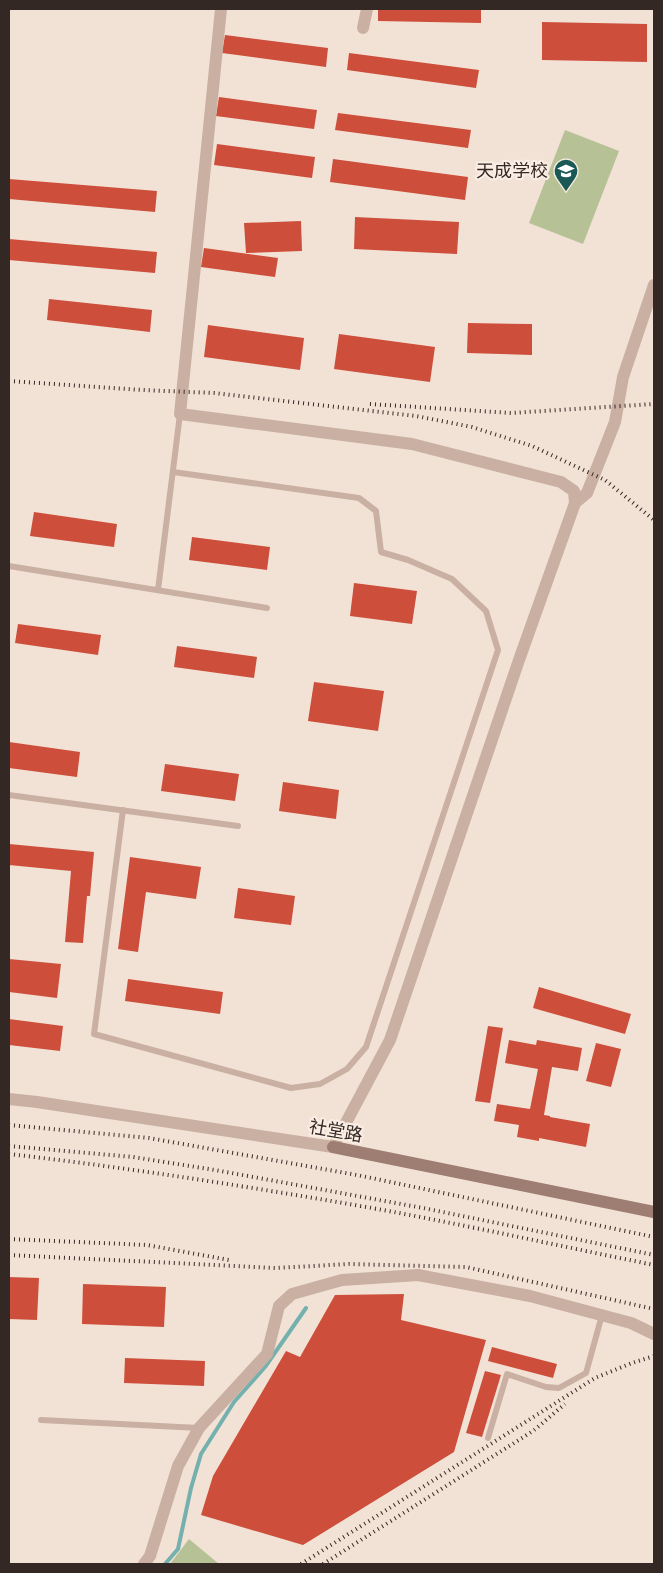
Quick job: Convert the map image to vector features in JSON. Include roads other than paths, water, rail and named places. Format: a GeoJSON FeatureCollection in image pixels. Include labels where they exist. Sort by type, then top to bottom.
{"type":"FeatureCollection","features":[{"type":"Feature","properties":{"kind":"main road","name":"社堂路"},"geometry":{"type":"LineString","coordinates":[[333,1147],[654,1212]]}},
{"type":"Feature","properties":{"kind":"street"},"geometry":{"type":"LineString","coordinates":[[221,9],[180,414],[412,444],[561,482],[574,491],[575,503],[516,669],[390,1040],[333,1147]]}},
{"type":"Feature","properties":{"kind":"street"},"geometry":{"type":"LineString","coordinates":[[363,28],[367,9]]}},
{"type":"Feature","properties":{"kind":"street"},"geometry":{"type":"LineString","coordinates":[[575,503],[588,493],[615,422],[623,377],[654,285]]}},
{"type":"Feature","properties":{"kind":"street","name":"社堂路"},"geometry":{"type":"LineString","coordinates":[[9,1099],[333,1147]]}},
{"type":"Feature","properties":{"kind":"street"},"geometry":{"type":"LineString","coordinates":[[144,1564],[150,1556],[178,1466],[199,1428],[267,1354],[279,1306],[292,1294],[342,1280],[418,1275],[530,1296],[631,1323],[654,1334]]}},
{"type":"Feature","properties":{"kind":"lane"},"geometry":{"type":"LineString","coordinates":[[158,590],[180,414]]}},
{"type":"Feature","properties":{"kind":"lane"},"geometry":{"type":"LineString","coordinates":[[123,810],[94,1034],[291,1088],[320,1084],[347,1069],[366,1047],[498,650],[486,610],[452,579],[408,560],[381,552],[376,511],[359,498],[173,472]]}},
{"type":"Feature","properties":{"kind":"lane"},"geometry":{"type":"LineString","coordinates":[[9,566],[267,608]]}},
{"type":"Feature","properties":{"kind":"lane"},"geometry":{"type":"LineString","coordinates":[[9,795],[238,826]]}},
{"type":"Feature","properties":{"kind":"lane"},"geometry":{"type":"LineString","coordinates":[[488,1438],[508,1374],[546,1387],[559,1388],[586,1373],[602,1316]]}},
{"type":"Feature","properties":{"kind":"lane"},"geometry":{"type":"LineString","coordinates":[[41,1420],[199,1428]]}},
{"type":"Feature","properties":{"kind":"waterway"},"geometry":{"type":"LineString","coordinates":[[165,1564],[178,1549],[191,1488],[201,1454],[234,1402],[265,1367],[306,1308]]}},
{"type":"Feature","properties":{"kind":"railway"},"geometry":{"type":"LineString","coordinates":[[9,381],[214,393],[416,416],[472,427],[532,446],[605,480],[654,520]]}},
{"type":"Feature","properties":{"kind":"railway"},"geometry":{"type":"LineString","coordinates":[[370,404],[511,413],[654,404]]}},
{"type":"Feature","properties":{"kind":"railway"},"geometry":{"type":"LineString","coordinates":[[9,1125],[149,1138],[357,1175],[654,1237]]}},
{"type":"Feature","properties":{"kind":"railway"},"geometry":{"type":"LineString","coordinates":[[9,1146],[133,1157],[215,1170],[423,1208],[654,1255]]}},
{"type":"Feature","properties":{"kind":"railway"},"geometry":{"type":"LineString","coordinates":[[9,1154],[191,1178],[372,1208],[654,1265]]}},
{"type":"Feature","properties":{"kind":"railway"},"geometry":{"type":"LineString","coordinates":[[9,1239],[147,1245],[229,1260]]}},
{"type":"Feature","properties":{"kind":"railway"},"geometry":{"type":"LineString","coordinates":[[9,1255],[276,1268],[349,1264],[466,1267],[654,1309]]}},
{"type":"Feature","properties":{"kind":"railway"},"geometry":{"type":"LineString","coordinates":[[301,1564],[595,1378],[654,1356]]}},
{"type":"Feature","properties":{"kind":"railway"},"geometry":{"type":"LineString","coordinates":[[323,1564],[533,1431],[565,1404]]}},
{"type":"Feature","properties":{"kind":"place","name":"天成学校"},"geometry":{"type":"Point","coordinates":[566,192]}}]}
